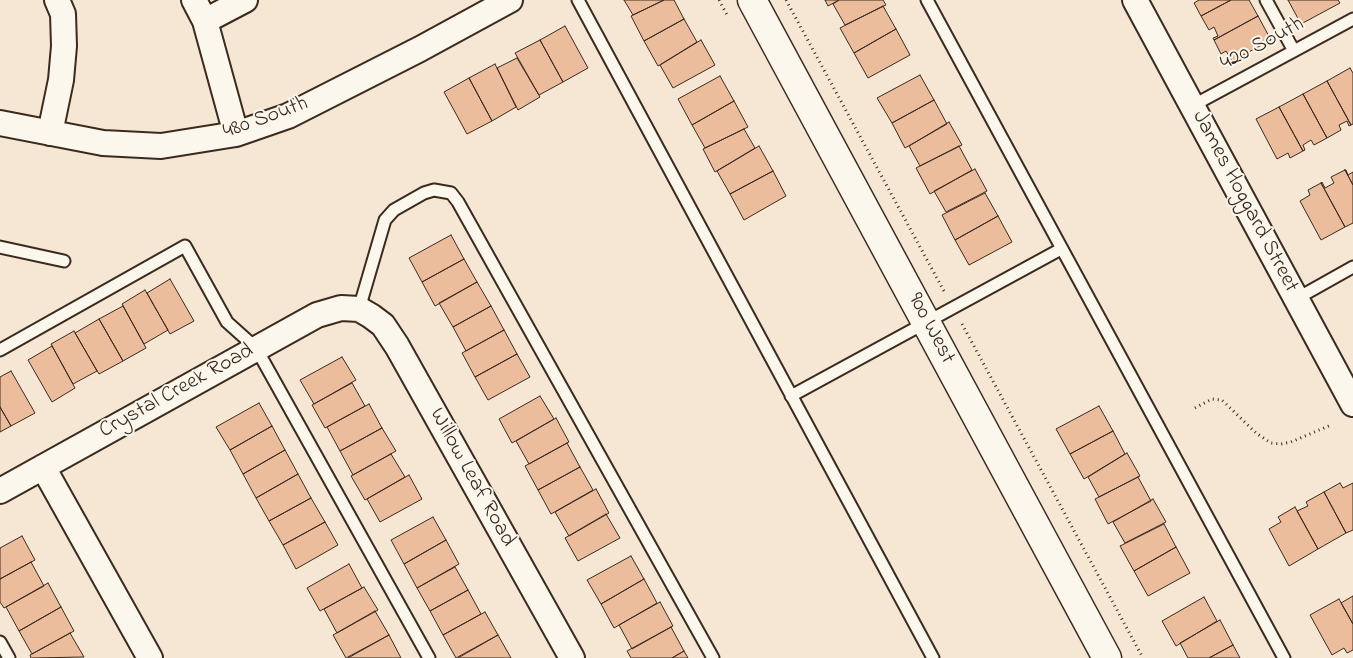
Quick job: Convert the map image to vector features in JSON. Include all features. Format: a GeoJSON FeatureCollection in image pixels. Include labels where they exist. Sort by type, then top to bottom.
{"type":"FeatureCollection","features":[{"type":"Feature","properties":{"kind":"street"},"geometry":{"type":"LineString","coordinates":[[50,132],[60,80],[64,46],[63,14],[58,0]]}},
{"type":"Feature","properties":{"kind":"street"},"geometry":{"type":"LineString","coordinates":[[194,0],[205,21],[236,134]]}},
{"type":"Feature","properties":{"kind":"street"},"geometry":{"type":"LineString","coordinates":[[205,21],[245,0]]}},
{"type":"Feature","properties":{"kind":"street","name":"480 South"},"geometry":{"type":"LineString","coordinates":[[0,123],[103,143],[161,146],[236,134],[288,116],[420,49],[510,0]]}},
{"type":"Feature","properties":{"kind":"street","name":"900 West"},"geometry":{"type":"LineString","coordinates":[[752,0],[1107,658]]}},
{"type":"Feature","properties":{"kind":"street","name":"James Hoggard Street"},"geometry":{"type":"LineString","coordinates":[[1134,0],[1353,404]]}},
{"type":"Feature","properties":{"kind":"street","name":"Crystal Creek Road"},"geometry":{"type":"LineString","coordinates":[[0,491],[317,315],[341,308],[359,309]]}},
{"type":"Feature","properties":{"kind":"street","name":"Willow Leaf Road"},"geometry":{"type":"LineString","coordinates":[[359,309],[383,325],[397,346],[572,658]]}},
{"type":"Feature","properties":{"kind":"street"},"geometry":{"type":"LineString","coordinates":[[43,467],[150,658]]}},
{"type":"Feature","properties":{"kind":"lane"},"geometry":{"type":"LineString","coordinates":[[578,0],[933,658]]}},
{"type":"Feature","properties":{"kind":"lane"},"geometry":{"type":"LineString","coordinates":[[927,0],[1284,658]]}},
{"type":"Feature","properties":{"kind":"lane"},"geometry":{"type":"LineString","coordinates":[[1266,0],[1294,51]]}},
{"type":"Feature","properties":{"kind":"lane","name":"420 South"},"geometry":{"type":"LineString","coordinates":[[1192,106],[1353,19]]}},
{"type":"Feature","properties":{"kind":"lane"},"geometry":{"type":"LineString","coordinates":[[359,309],[385,220],[394,210],[424,193],[434,190],[451,193],[458,202],[713,658]]}},
{"type":"Feature","properties":{"kind":"lane"},"geometry":{"type":"LineString","coordinates":[[0,350],[185,246],[227,322],[256,348],[429,658]]}},
{"type":"Feature","properties":{"kind":"lane"},"geometry":{"type":"LineString","coordinates":[[0,247],[64,261]]}},
{"type":"Feature","properties":{"kind":"lane"},"geometry":{"type":"LineString","coordinates":[[791,396],[1061,249]]}},
{"type":"Feature","properties":{"kind":"lane"},"geometry":{"type":"LineString","coordinates":[[1296,299],[1353,267]]}},
{"type":"Feature","properties":{"kind":"lane"},"geometry":{"type":"LineString","coordinates":[[0,642],[9,658]]}},
{"type":"Feature","properties":{"kind":"path"},"geometry":{"type":"LineString","coordinates":[[786,0],[1143,658]]}},
{"type":"Feature","properties":{"kind":"path"},"geometry":{"type":"LineString","coordinates":[[1195,408],[1212,399],[1222,400],[1256,433],[1271,443],[1291,442],[1331,425]]}},
{"type":"Feature","properties":{"kind":"building"},"geometry":{"type":"Polygon","coordinates":[[[624,0],[664,0],[633,15],[624,0]]]}},
{"type":"Feature","properties":{"kind":"building"},"geometry":{"type":"Polygon","coordinates":[[[664,0],[674,0],[684,19],[644,41],[631,16],[664,0]]]}},
{"type":"Feature","properties":{"kind":"building"},"geometry":{"type":"Polygon","coordinates":[[[825,0],[839,0],[828,6],[825,0]]]}},
{"type":"Feature","properties":{"kind":"building"},"geometry":{"type":"Polygon","coordinates":[[[839,0],[883,0],[886,5],[845,25],[833,4],[839,0]]]}},
{"type":"Feature","properties":{"kind":"building"},"geometry":{"type":"Polygon","coordinates":[[[1199,0],[1231,0],[1201,16],[1194,3],[1199,0]]]}},
{"type":"Feature","properties":{"kind":"building"},"geometry":{"type":"Polygon","coordinates":[[[1231,0],[1249,0],[1258,16],[1214,40],[1213,38],[1218,36],[1214,27],[1209,30],[1201,16],[1231,0]]]}},
{"type":"Feature","properties":{"kind":"building"},"geometry":{"type":"Polygon","coordinates":[[[1288,0],[1338,0],[1340,3],[1301,24],[1288,0]]]}},
{"type":"Feature","properties":{"kind":"building"},"geometry":{"type":"Polygon","coordinates":[[[883,6],[896,29],[854,53],[840,28],[883,6]]]}},
{"type":"Feature","properties":{"kind":"building"},"geometry":{"type":"Polygon","coordinates":[[[1258,16],[1271,40],[1232,61],[1226,51],[1221,54],[1214,40],[1258,16]]]}},
{"type":"Feature","properties":{"kind":"building"},"geometry":{"type":"Polygon","coordinates":[[[684,19],[697,42],[658,66],[644,41],[684,19]]]}},
{"type":"Feature","properties":{"kind":"building"},"geometry":{"type":"Polygon","coordinates":[[[565,26],[588,68],[563,82],[540,40],[565,26]]]}},
{"type":"Feature","properties":{"kind":"building"},"geometry":{"type":"Polygon","coordinates":[[[896,29],[910,55],[868,78],[854,53],[896,29]]]}},
{"type":"Feature","properties":{"kind":"building"},"geometry":{"type":"Polygon","coordinates":[[[540,40],[563,82],[539,95],[515,53],[540,40]]]}},
{"type":"Feature","properties":{"kind":"building"},"geometry":{"type":"Polygon","coordinates":[[[701,40],[715,65],[673,88],[660,65],[701,40]]]}},
{"type":"Feature","properties":{"kind":"building"},"geometry":{"type":"Polygon","coordinates":[[[517,58],[540,97],[518,110],[497,68],[517,58]]]}},
{"type":"Feature","properties":{"kind":"building"},"geometry":{"type":"Polygon","coordinates":[[[495,64],[516,107],[492,121],[469,78],[495,64]]]}},
{"type":"Feature","properties":{"kind":"building"},"geometry":{"type":"Polygon","coordinates":[[[1350,68],[1353,73],[1353,124],[1351,125],[1327,81],[1350,68]]]}},
{"type":"Feature","properties":{"kind":"building"},"geometry":{"type":"Polygon","coordinates":[[[920,75],[934,100],[892,123],[877,98],[920,75]]]}},
{"type":"Feature","properties":{"kind":"building"},"geometry":{"type":"Polygon","coordinates":[[[720,76],[734,101],[692,125],[678,99],[720,76]]]}},
{"type":"Feature","properties":{"kind":"building"},"geometry":{"type":"Polygon","coordinates":[[[469,78],[492,121],[467,134],[444,92],[469,78]]]}},
{"type":"Feature","properties":{"kind":"building"},"geometry":{"type":"Polygon","coordinates":[[[1327,81],[1351,125],[1349,126],[1347,121],[1339,125],[1341,130],[1327,138],[1303,94],[1327,81]]]}},
{"type":"Feature","properties":{"kind":"building"},"geometry":{"type":"Polygon","coordinates":[[[1303,94],[1327,138],[1314,145],[1311,140],[1303,145],[1305,150],[1303,151],[1279,107],[1303,94]]]}},
{"type":"Feature","properties":{"kind":"building"},"geometry":{"type":"Polygon","coordinates":[[[934,100],[947,124],[905,148],[892,123],[934,100]]]}},
{"type":"Feature","properties":{"kind":"building"},"geometry":{"type":"Polygon","coordinates":[[[734,101],[748,127],[705,148],[692,125],[734,101]]]}},
{"type":"Feature","properties":{"kind":"building"},"geometry":{"type":"Polygon","coordinates":[[[1279,107],[1303,151],[1290,158],[1288,153],[1277,159],[1256,119],[1279,107]]]}},
{"type":"Feature","properties":{"kind":"building"},"geometry":{"type":"Polygon","coordinates":[[[949,122],[962,145],[920,166],[909,146],[949,122]]]}},
{"type":"Feature","properties":{"kind":"building"},"geometry":{"type":"Polygon","coordinates":[[[744,129],[755,148],[715,172],[703,149],[744,129]]]}},
{"type":"Feature","properties":{"kind":"building"},"geometry":{"type":"Polygon","coordinates":[[[759,146],[773,171],[730,194],[717,171],[759,146]]]}},
{"type":"Feature","properties":{"kind":"building"},"geometry":{"type":"Polygon","coordinates":[[[959,146],[972,170],[930,194],[916,168],[959,146]]]}},
{"type":"Feature","properties":{"kind":"building"},"geometry":{"type":"Polygon","coordinates":[[[975,169],[987,191],[946,212],[934,191],[975,169]]]}},
{"type":"Feature","properties":{"kind":"building"},"geometry":{"type":"Polygon","coordinates":[[[1345,170],[1353,185],[1353,223],[1345,227],[1321,183],[1325,188],[1334,183],[1331,177],[1345,170]]]}},
{"type":"Feature","properties":{"kind":"building"},"geometry":{"type":"Polygon","coordinates":[[[1345,170],[1348,175],[1353,172],[1353,185],[1345,170]]]}},
{"type":"Feature","properties":{"kind":"building"},"geometry":{"type":"Polygon","coordinates":[[[773,171],[786,196],[744,220],[730,194],[773,171]]]}},
{"type":"Feature","properties":{"kind":"building"},"geometry":{"type":"Polygon","coordinates":[[[1321,183],[1345,227],[1321,240],[1300,201],[1310,195],[1308,190],[1321,183]]]}},
{"type":"Feature","properties":{"kind":"building"},"geometry":{"type":"Polygon","coordinates":[[[985,193],[998,216],[955,240],[942,215],[985,193]]]}},
{"type":"Feature","properties":{"kind":"building"},"geometry":{"type":"Polygon","coordinates":[[[998,216],[1012,242],[969,265],[955,240],[998,216]]]}},
{"type":"Feature","properties":{"kind":"building"},"geometry":{"type":"Polygon","coordinates":[[[451,235],[464,259],[422,282],[409,258],[451,235]]]}},
{"type":"Feature","properties":{"kind":"building"},"geometry":{"type":"Polygon","coordinates":[[[464,259],[477,282],[435,306],[422,282],[464,259]]]}},
{"type":"Feature","properties":{"kind":"building"},"geometry":{"type":"Polygon","coordinates":[[[170,279],[194,321],[170,334],[147,293],[170,279]]]}},
{"type":"Feature","properties":{"kind":"building"},"geometry":{"type":"Polygon","coordinates":[[[477,282],[491,306],[453,327],[439,303],[477,282]]]}},
{"type":"Feature","properties":{"kind":"building"},"geometry":{"type":"Polygon","coordinates":[[[145,290],[168,330],[144,344],[122,304],[145,290]]]}},
{"type":"Feature","properties":{"kind":"building"},"geometry":{"type":"Polygon","coordinates":[[[123,306],[146,348],[123,361],[99,319],[123,306]]]}},
{"type":"Feature","properties":{"kind":"building"},"geometry":{"type":"Polygon","coordinates":[[[491,306],[504,330],[466,351],[453,327],[491,306]]]}},
{"type":"Feature","properties":{"kind":"building"},"geometry":{"type":"Polygon","coordinates":[[[99,319],[123,361],[99,374],[75,333],[99,319]]]}},
{"type":"Feature","properties":{"kind":"building"},"geometry":{"type":"Polygon","coordinates":[[[504,330],[517,354],[475,377],[462,353],[504,330]]]}},
{"type":"Feature","properties":{"kind":"building"},"geometry":{"type":"Polygon","coordinates":[[[74,331],[97,371],[73,384],[51,344],[74,331]]]}},
{"type":"Feature","properties":{"kind":"building"},"geometry":{"type":"Polygon","coordinates":[[[52,346],[75,388],[52,402],[28,360],[52,346]]]}},
{"type":"Feature","properties":{"kind":"building"},"geometry":{"type":"Polygon","coordinates":[[[517,354],[530,377],[488,400],[475,377],[517,354]]]}},
{"type":"Feature","properties":{"kind":"building"},"geometry":{"type":"Polygon","coordinates":[[[342,357],[356,380],[314,404],[300,380],[342,357]]]}},
{"type":"Feature","properties":{"kind":"building"},"geometry":{"type":"Polygon","coordinates":[[[11,371],[35,413],[11,426],[0,407],[0,377],[11,371]]]}},
{"type":"Feature","properties":{"kind":"building"},"geometry":{"type":"Polygon","coordinates":[[[352,383],[365,406],[325,428],[312,405],[352,383]]]}},
{"type":"Feature","properties":{"kind":"building"},"geometry":{"type":"Polygon","coordinates":[[[540,396],[554,419],[512,443],[499,419],[540,396]]]}},
{"type":"Feature","properties":{"kind":"building"},"geometry":{"type":"Polygon","coordinates":[[[259,403],[272,426],[230,450],[216,427],[259,403]]]}},
{"type":"Feature","properties":{"kind":"building"},"geometry":{"type":"Polygon","coordinates":[[[369,404],[382,428],[340,451],[327,427],[369,404]]]}},
{"type":"Feature","properties":{"kind":"building"},"geometry":{"type":"Polygon","coordinates":[[[1099,406],[1113,431],[1070,454],[1056,429],[1099,406]]]}},
{"type":"Feature","properties":{"kind":"building"},"geometry":{"type":"Polygon","coordinates":[[[0,407],[11,426],[0,432],[0,407]]]}},
{"type":"Feature","properties":{"kind":"building"},"geometry":{"type":"Polygon","coordinates":[[[556,418],[569,442],[529,464],[516,441],[556,418]]]}},
{"type":"Feature","properties":{"kind":"building"},"geometry":{"type":"Polygon","coordinates":[[[272,426],[285,450],[243,474],[230,450],[272,426]]]}},
{"type":"Feature","properties":{"kind":"building"},"geometry":{"type":"Polygon","coordinates":[[[382,428],[396,451],[353,475],[340,451],[382,428]]]}},
{"type":"Feature","properties":{"kind":"building"},"geometry":{"type":"Polygon","coordinates":[[[1113,431],[1125,454],[1084,479],[1070,454],[1113,431]]]}},
{"type":"Feature","properties":{"kind":"building"},"geometry":{"type":"Polygon","coordinates":[[[567,443],[580,467],[538,490],[525,466],[567,443]]]}},
{"type":"Feature","properties":{"kind":"building"},"geometry":{"type":"Polygon","coordinates":[[[285,450],[298,474],[256,498],[243,474],[285,450]]]}},
{"type":"Feature","properties":{"kind":"building"},"geometry":{"type":"Polygon","coordinates":[[[1127,453],[1140,476],[1099,497],[1088,477],[1127,453]]]}},
{"type":"Feature","properties":{"kind":"building"},"geometry":{"type":"Polygon","coordinates":[[[391,454],[405,477],[365,500],[351,476],[391,454]]]}},
{"type":"Feature","properties":{"kind":"building"},"geometry":{"type":"Polygon","coordinates":[[[580,467],[593,490],[551,514],[538,490],[580,467]]]}},
{"type":"Feature","properties":{"kind":"building"},"geometry":{"type":"Polygon","coordinates":[[[298,474],[311,498],[269,521],[256,498],[298,474]]]}},
{"type":"Feature","properties":{"kind":"building"},"geometry":{"type":"Polygon","coordinates":[[[409,475],[422,499],[380,522],[367,499],[409,475]]]}},
{"type":"Feature","properties":{"kind":"building"},"geometry":{"type":"Polygon","coordinates":[[[1138,477],[1151,501],[1108,524],[1095,499],[1138,477]]]}},
{"type":"Feature","properties":{"kind":"building"},"geometry":{"type":"Polygon","coordinates":[[[1340,483],[1343,488],[1353,483],[1353,530],[1346,533],[1324,492],[1340,483]]]}},
{"type":"Feature","properties":{"kind":"building"},"geometry":{"type":"Polygon","coordinates":[[[596,489],[609,513],[569,536],[555,512],[596,489]]]}},
{"type":"Feature","properties":{"kind":"building"},"geometry":{"type":"Polygon","coordinates":[[[1324,492],[1346,533],[1318,549],[1297,511],[1308,506],[1306,502],[1324,492]]]}},
{"type":"Feature","properties":{"kind":"building"},"geometry":{"type":"Polygon","coordinates":[[[311,498],[325,522],[283,545],[269,521],[311,498]]]}},
{"type":"Feature","properties":{"kind":"building"},"geometry":{"type":"Polygon","coordinates":[[[1153,499],[1166,522],[1125,543],[1113,522],[1153,499]]]}},
{"type":"Feature","properties":{"kind":"building"},"geometry":{"type":"Polygon","coordinates":[[[1295,507],[1318,549],[1289,566],[1269,529],[1281,522],[1278,517],[1295,507]]]}},
{"type":"Feature","properties":{"kind":"building"},"geometry":{"type":"Polygon","coordinates":[[[606,514],[620,538],[578,561],[565,538],[606,514]]]}},
{"type":"Feature","properties":{"kind":"building"},"geometry":{"type":"Polygon","coordinates":[[[433,517],[446,540],[404,564],[391,540],[433,517]]]}},
{"type":"Feature","properties":{"kind":"building"},"geometry":{"type":"Polygon","coordinates":[[[325,522],[338,545],[296,569],[283,545],[325,522]]]}},
{"type":"Feature","properties":{"kind":"building"},"geometry":{"type":"Polygon","coordinates":[[[1164,524],[1176,547],[1134,571],[1120,546],[1164,524]]]}},
{"type":"Feature","properties":{"kind":"building"},"geometry":{"type":"Polygon","coordinates":[[[22,536],[35,560],[0,579],[0,548],[22,536]]]}},
{"type":"Feature","properties":{"kind":"building"},"geometry":{"type":"Polygon","coordinates":[[[446,540],[459,564],[417,588],[404,564],[446,540]]]}},
{"type":"Feature","properties":{"kind":"building"},"geometry":{"type":"Polygon","coordinates":[[[1176,547],[1190,573],[1148,596],[1134,571],[1176,547]]]}},
{"type":"Feature","properties":{"kind":"building"},"geometry":{"type":"Polygon","coordinates":[[[631,556],[644,579],[601,604],[587,580],[631,556]]]}},
{"type":"Feature","properties":{"kind":"building"},"geometry":{"type":"Polygon","coordinates":[[[31,562],[44,586],[4,608],[0,602],[0,579],[31,562]]]}},
{"type":"Feature","properties":{"kind":"building"},"geometry":{"type":"Polygon","coordinates":[[[349,564],[362,588],[320,611],[307,588],[349,564]]]}},
{"type":"Feature","properties":{"kind":"building"},"geometry":{"type":"Polygon","coordinates":[[[455,567],[468,590],[430,611],[417,588],[455,567]]]}},
{"type":"Feature","properties":{"kind":"building"},"geometry":{"type":"Polygon","coordinates":[[[644,579],[657,603],[614,628],[601,604],[644,579]]]}},
{"type":"Feature","properties":{"kind":"building"},"geometry":{"type":"Polygon","coordinates":[[[48,583],[61,607],[19,631],[6,607],[48,583]]]}},
{"type":"Feature","properties":{"kind":"building"},"geometry":{"type":"Polygon","coordinates":[[[364,587],[378,610],[337,633],[324,609],[364,587]]]}},
{"type":"Feature","properties":{"kind":"building"},"geometry":{"type":"Polygon","coordinates":[[[468,590],[481,614],[443,635],[430,611],[468,590]]]}},
{"type":"Feature","properties":{"kind":"building"},"geometry":{"type":"Polygon","coordinates":[[[1353,596],[1353,624],[1341,603],[1353,596]]]}},
{"type":"Feature","properties":{"kind":"building"},"geometry":{"type":"Polygon","coordinates":[[[1204,597],[1217,621],[1176,646],[1162,621],[1204,597]]]}},
{"type":"Feature","properties":{"kind":"building"},"geometry":{"type":"Polygon","coordinates":[[[1339,599],[1353,624],[1353,650],[1347,653],[1344,648],[1332,655],[1310,615],[1339,599]]]}},
{"type":"Feature","properties":{"kind":"building"},"geometry":{"type":"Polygon","coordinates":[[[660,602],[673,626],[632,649],[619,625],[660,602]]]}},
{"type":"Feature","properties":{"kind":"building"},"geometry":{"type":"Polygon","coordinates":[[[61,607],[74,631],[32,654],[19,631],[61,607]]]}},
{"type":"Feature","properties":{"kind":"building"},"geometry":{"type":"Polygon","coordinates":[[[375,611],[389,635],[346,658],[333,635],[375,611]]]}},
{"type":"Feature","properties":{"kind":"building"},"geometry":{"type":"Polygon","coordinates":[[[485,612],[498,635],[456,658],[443,635],[485,612]]]}},
{"type":"Feature","properties":{"kind":"building"},"geometry":{"type":"Polygon","coordinates":[[[1220,620],[1233,645],[1209,658],[1188,658],[1180,643],[1220,620]]]}},
{"type":"Feature","properties":{"kind":"building"},"geometry":{"type":"Polygon","coordinates":[[[671,627],[684,651],[672,658],[631,658],[627,651],[671,627]]]}},
{"type":"Feature","properties":{"kind":"building"},"geometry":{"type":"Polygon","coordinates":[[[70,633],[84,657],[31,658],[30,655],[70,633]]]}},
{"type":"Feature","properties":{"kind":"building"},"geometry":{"type":"Polygon","coordinates":[[[389,635],[401,658],[348,658],[389,635]]]}},
{"type":"Feature","properties":{"kind":"building"},"geometry":{"type":"Polygon","coordinates":[[[498,635],[511,658],[458,658],[498,635]]]}},
{"type":"Feature","properties":{"kind":"building"},"geometry":{"type":"Polygon","coordinates":[[[1233,645],[1240,658],[1209,658],[1233,645]]]}},
{"type":"Feature","properties":{"kind":"building"},"geometry":{"type":"Polygon","coordinates":[[[684,651],[688,658],[672,658],[684,651]]]}}]}
